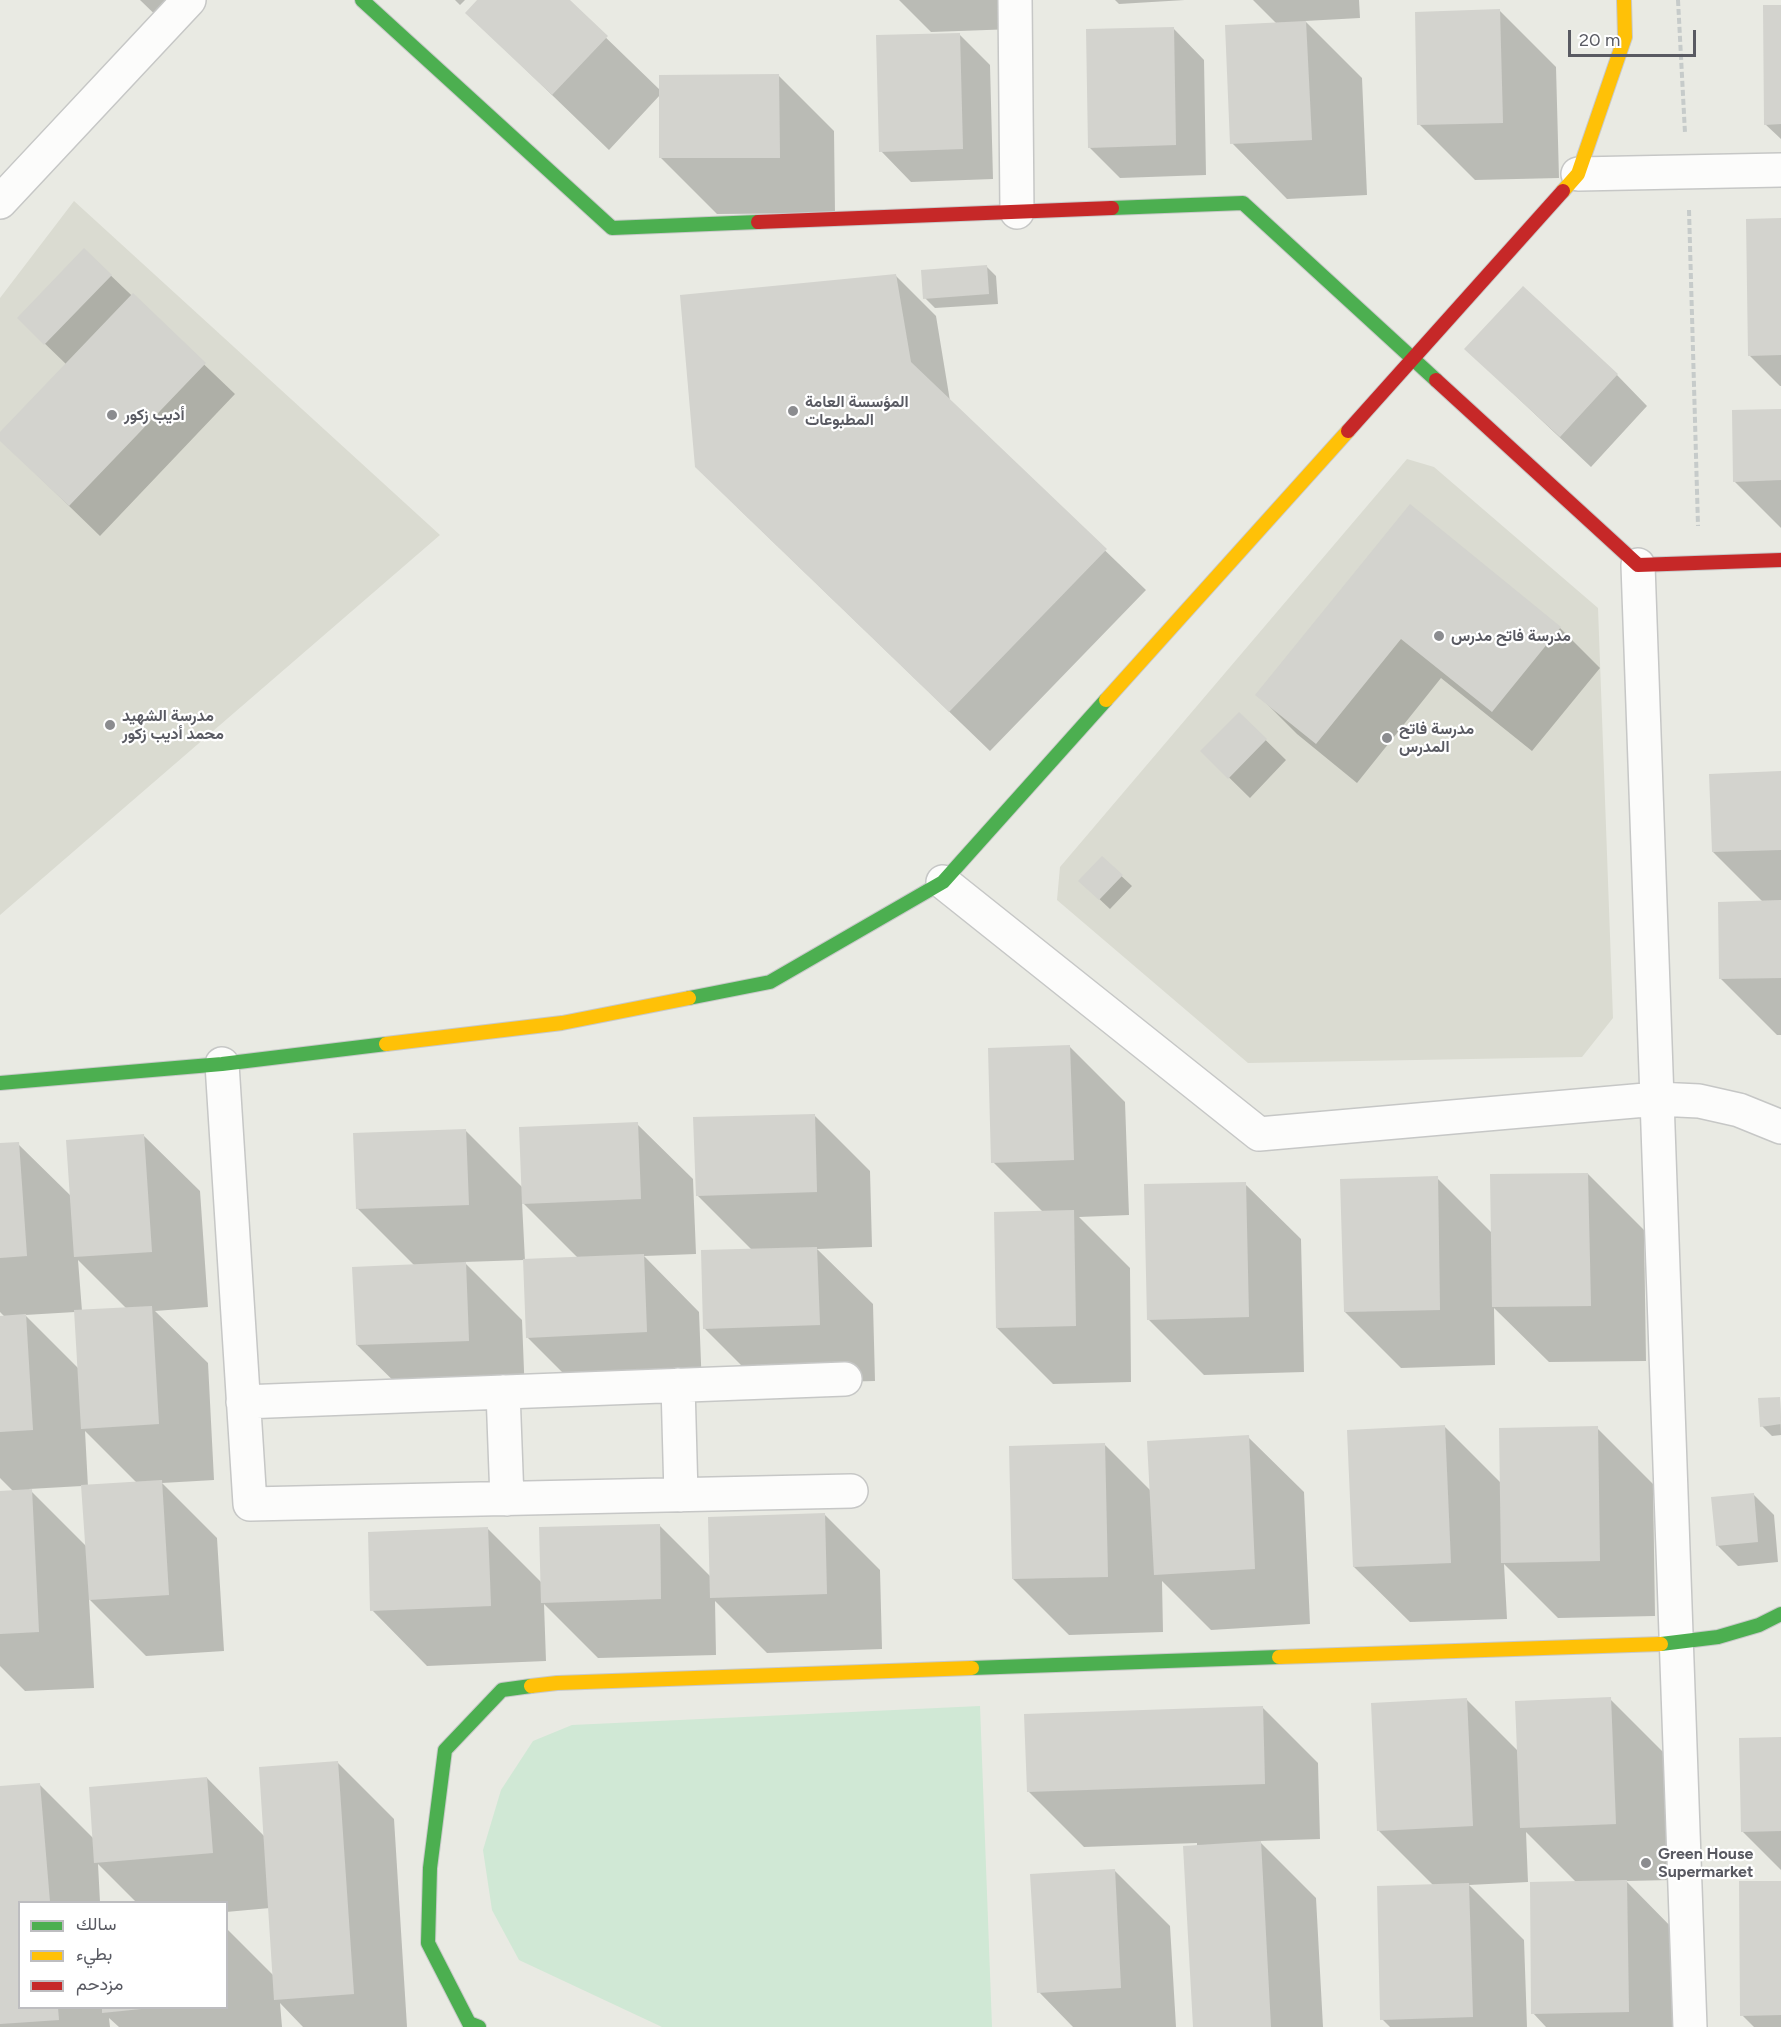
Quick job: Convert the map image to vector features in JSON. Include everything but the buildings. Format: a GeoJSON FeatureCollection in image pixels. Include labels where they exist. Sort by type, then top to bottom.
{"type":"FeatureCollection","features":[{"type":"Feature","properties":{"kind":"street"},"geometry":{"type":"LineString","coordinates":[[0,202],[189,0]]}},
{"type":"Feature","properties":{"kind":"street"},"geometry":{"type":"LineString","coordinates":[[362,0],[612,228],[1243,203],[1638,565],[1781,560]]}},
{"type":"Feature","properties":{"kind":"street"},"geometry":{"type":"LineString","coordinates":[[1015,0],[1017,212]]}},
{"type":"Feature","properties":{"kind":"street"},"geometry":{"type":"LineString","coordinates":[[0,1083],[222,1064],[562,1023],[770,982],[943,882],[1578,174],[1625,37],[1624,0]]}},
{"type":"Feature","properties":{"kind":"street"},"geometry":{"type":"LineString","coordinates":[[1578,174],[1781,170]]}},
{"type":"Feature","properties":{"kind":"street"},"geometry":{"type":"LineString","coordinates":[[1638,565],[1690,2027]]}},
{"type":"Feature","properties":{"kind":"street"},"geometry":{"type":"LineString","coordinates":[[943,882],[1259,1134],[1657,1099],[1699,1101],[1740,1110],[1781,1127]]}},
{"type":"Feature","properties":{"kind":"street"},"geometry":{"type":"LineString","coordinates":[[222,1064],[250,1504],[851,1491]]}},
{"type":"Feature","properties":{"kind":"street"},"geometry":{"type":"LineString","coordinates":[[243,1402],[845,1379]]}},
{"type":"Feature","properties":{"kind":"street"},"geometry":{"type":"LineString","coordinates":[[678,1385],[681,1495]]}},
{"type":"Feature","properties":{"kind":"street"},"geometry":{"type":"LineString","coordinates":[[503,1392],[507,1499]]}},
{"type":"Feature","properties":{"kind":"street"},"geometry":{"type":"LineString","coordinates":[[471,2026],[428,1943],[430,1868],[445,1750],[502,1690],[557,1683],[1677,1644],[1718,1637],[1759,1625],[1781,1614]]}},
{"type":"Feature","properties":{"kind":"path"},"geometry":{"type":"LineString","coordinates":[[1678,0],[1688,172],[1699,563]]}},
{"type":"Feature","properties":{"kind":"shaded area","name":"مدرسة الشهيد محمد أديب زكور"},"geometry":{"type":"Polygon","coordinates":[[[74,201],[440,535],[0,915],[0,298],[74,201]]]}},
{"type":"Feature","properties":{"kind":"shaded area","name":"مدرسة فاتح المدرس"},"geometry":{"type":"Polygon","coordinates":[[[1407,459],[1434,467],[1598,608],[1613,1018],[1582,1057],[1248,1063],[1057,900],[1060,867],[1407,459]]]}},
{"type":"Feature","properties":{"kind":"green space"},"geometry":{"type":"Polygon","coordinates":[[[980,1706],[992,2027],[662,2027],[519,1960],[492,1910],[483,1850],[501,1790],[533,1741],[572,1725],[980,1706]]]}},
{"type":"Feature","properties":{"kind":"traffic: fast"},"geometry":{"type":"LineString","coordinates":[[362,0],[612,228],[758,222]]}},
{"type":"Feature","properties":{"kind":"traffic: fast"},"geometry":{"type":"LineString","coordinates":[[1112,208],[1243,203],[1436,380]]}},
{"type":"Feature","properties":{"kind":"traffic: fast"},"geometry":{"type":"LineString","coordinates":[[689,998],[770,982],[943,882],[1106,700]]}},
{"type":"Feature","properties":{"kind":"traffic: fast"},"geometry":{"type":"LineString","coordinates":[[0,1083],[222,1064],[386,1044]]}},
{"type":"Feature","properties":{"kind":"traffic: fast"},"geometry":{"type":"LineString","coordinates":[[1661,1644],[1718,1637],[1759,1625],[1781,1614]]}},
{"type":"Feature","properties":{"kind":"traffic: fast"},"geometry":{"type":"LineString","coordinates":[[972,1668],[1279,1657]]}},
{"type":"Feature","properties":{"kind":"traffic: fast"},"geometry":{"type":"LineString","coordinates":[[479,2027],[469,2023],[428,1943],[430,1868],[445,1750],[502,1690],[531,1686]]}},
{"type":"Feature","properties":{"kind":"traffic: slow"},"geometry":{"type":"LineString","coordinates":[[1563,191],[1578,174],[1625,37],[1624,0]]}},
{"type":"Feature","properties":{"kind":"traffic: slow"},"geometry":{"type":"LineString","coordinates":[[1106,700],[1348,431]]}},
{"type":"Feature","properties":{"kind":"traffic: slow"},"geometry":{"type":"LineString","coordinates":[[386,1044],[562,1023],[689,998]]}},
{"type":"Feature","properties":{"kind":"traffic: slow"},"geometry":{"type":"LineString","coordinates":[[1279,1657],[1661,1644]]}},
{"type":"Feature","properties":{"kind":"traffic: slow"},"geometry":{"type":"LineString","coordinates":[[531,1686],[557,1683],[972,1668]]}},
{"type":"Feature","properties":{"kind":"traffic: jam"},"geometry":{"type":"LineString","coordinates":[[1348,431],[1563,191]]}},
{"type":"Feature","properties":{"kind":"traffic: jam"},"geometry":{"type":"LineString","coordinates":[[758,222],[1112,208]]}},
{"type":"Feature","properties":{"kind":"traffic: jam"},"geometry":{"type":"LineString","coordinates":[[1436,380],[1638,565],[1781,560]]}},
{"type":"Feature","properties":{"kind":"place","name":"المؤسسة العامة المطبوعات"},"geometry":{"type":"Point","coordinates":[793,411]}},
{"type":"Feature","properties":{"kind":"place","name":"أديب زكور"},"geometry":{"type":"Point","coordinates":[112,415]}},
{"type":"Feature","properties":{"kind":"place","name":"مدرسة فاتح مدرس"},"geometry":{"type":"Point","coordinates":[1439,636]}},
{"type":"Feature","properties":{"kind":"place","name":"مدرسة الشهيد محمد أديب زكور"},"geometry":{"type":"Point","coordinates":[110,725]}},
{"type":"Feature","properties":{"kind":"place","name":"مدرسة فاتح المدرس"},"geometry":{"type":"Point","coordinates":[1387,738]}},
{"type":"Feature","properties":{"kind":"place","name":"Green House Supermarket"},"geometry":{"type":"Point","coordinates":[1646,1863]}}]}
